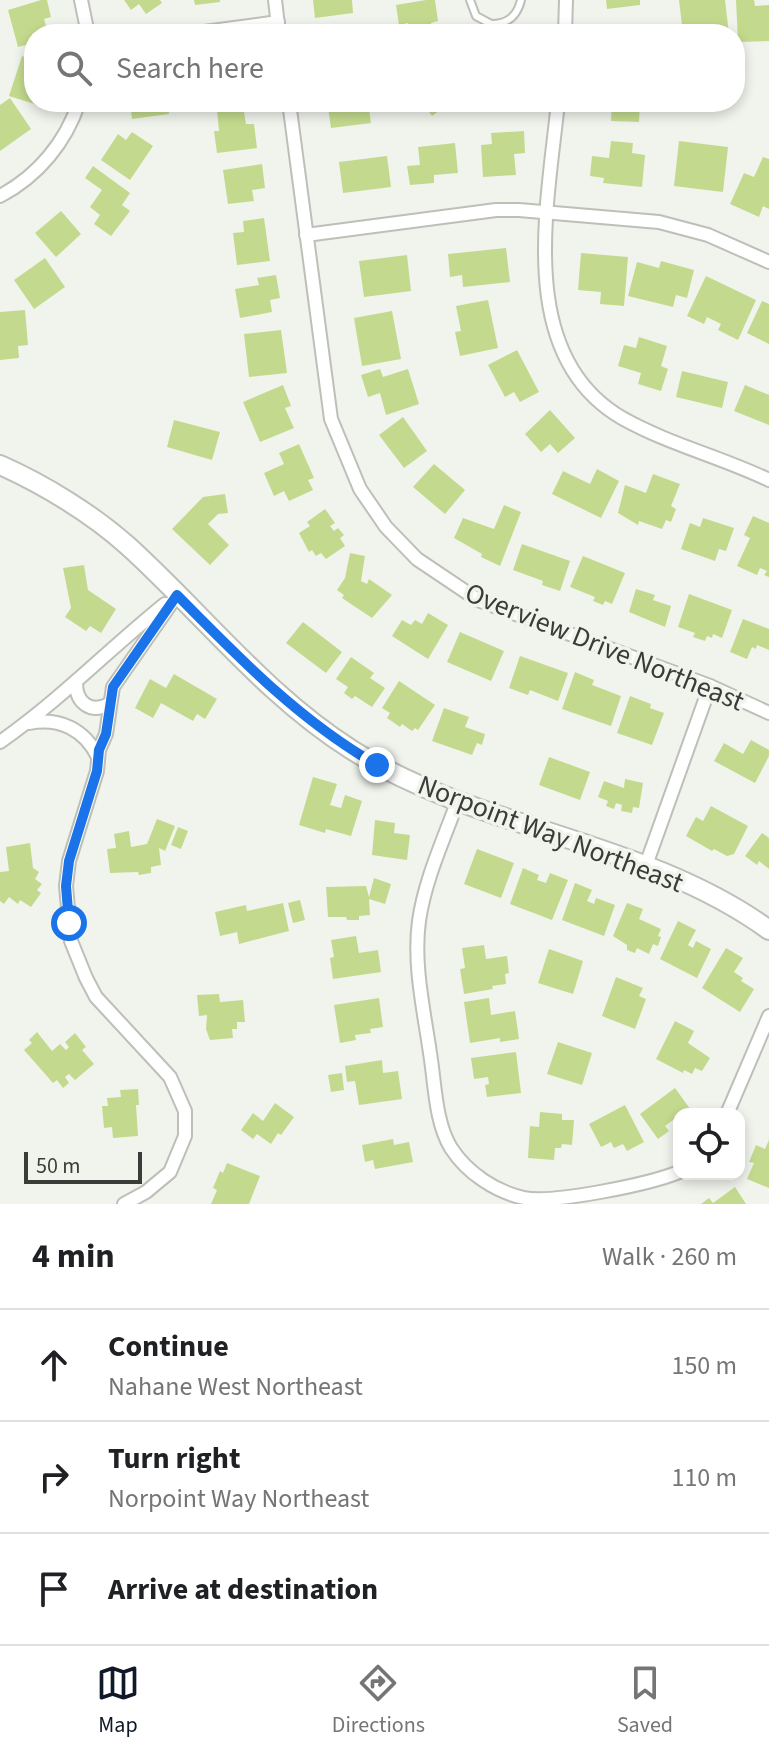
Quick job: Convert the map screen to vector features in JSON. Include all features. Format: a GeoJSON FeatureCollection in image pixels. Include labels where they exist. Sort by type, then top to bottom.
{"type":"FeatureCollection","features":[{"type":"Feature","properties":{"kind":"street"},"geometry":{"type":"LineString","coordinates":[[81,0],[86,24]]}},
{"type":"Feature","properties":{"kind":"street"},"geometry":{"type":"LineString","coordinates":[[275,0],[278,24]]}},
{"type":"Feature","properties":{"kind":"street"},"geometry":{"type":"LineString","coordinates":[[565,24],[566,0]]}},
{"type":"Feature","properties":{"kind":"street"},"geometry":{"type":"LineString","coordinates":[[0,196],[21,183],[50,155],[69,128],[75,112]]}},
{"type":"Feature","properties":{"kind":"street","name":"Overview Drive Northeast"},"geometry":{"type":"LineString","coordinates":[[290,112],[331,419],[360,489],[400,543],[461,590],[497,609],[710,686],[769,713]]}},
{"type":"Feature","properties":{"kind":"street"},"geometry":{"type":"LineString","coordinates":[[557,112],[547,213],[546,289],[561,346],[582,381],[620,417],[769,480]]}},
{"type":"Feature","properties":{"kind":"street"},"geometry":{"type":"LineString","coordinates":[[306,235],[496,210],[659,222],[708,235],[769,262]]}},
{"type":"Feature","properties":{"kind":"street","name":"Norpoint Way Northeast"},"geometry":{"type":"LineString","coordinates":[[0,465],[81,511],[127,545],[279,695],[326,733],[377,765],[458,800],[646,865],[728,903],[769,930]]}},
{"type":"Feature","properties":{"kind":"street"},"geometry":{"type":"LineString","coordinates":[[0,742],[76,683],[119,641],[177,595]]}},
{"type":"Feature","properties":{"kind":"street"},"geometry":{"type":"LineString","coordinates":[[124,1204],[146,1192],[170,1172],[182,1148],[187,1124],[181,1100],[170,1077],[96,997],[71,941],[66,886],[69,861],[106,734],[113,687],[177,595]]}},
{"type":"Feature","properties":{"kind":"street"},"geometry":{"type":"LineString","coordinates":[[76,683],[77,696],[85,705],[98,709],[109,704]]}},
{"type":"Feature","properties":{"kind":"street"},"geometry":{"type":"LineString","coordinates":[[646,865],[710,686]]}},
{"type":"Feature","properties":{"kind":"street"},"geometry":{"type":"LineString","coordinates":[[27,723],[51,721],[73,728],[88,741],[98,757]]}},
{"type":"Feature","properties":{"kind":"street"},"geometry":{"type":"LineString","coordinates":[[458,800],[430,876],[419,921],[421,992],[439,1113],[451,1147],[466,1166],[492,1186],[528,1199],[626,1187],[673,1174]]}},
{"type":"Feature","properties":{"kind":"street"},"geometry":{"type":"LineString","coordinates":[[730,1108],[769,1016]]}},
{"type":"Feature","properties":{"kind":"lane"},"geometry":{"type":"LineString","coordinates":[[470,0],[476,16],[491,24],[508,21],[515,15],[521,0]]}},
{"type":"Feature","properties":{"kind":"building"},"geometry":{"type":"Polygon","coordinates":[[[47,0],[51,17],[44,19],[45,24],[24,24],[24,46],[18,47],[8,10],[47,0]]]}},
{"type":"Feature","properties":{"kind":"building"},"geometry":{"type":"Polygon","coordinates":[[[124,0],[160,0],[162,3],[146,14],[139,4],[131,10],[124,0]]]}},
{"type":"Feature","properties":{"kind":"building"},"geometry":{"type":"Polygon","coordinates":[[[194,0],[220,0],[220,2],[195,5],[194,0]]]}},
{"type":"Feature","properties":{"kind":"building"},"geometry":{"type":"Polygon","coordinates":[[[313,0],[352,0],[353,13],[315,18],[313,0]]]}},
{"type":"Feature","properties":{"kind":"building"},"geometry":{"type":"Polygon","coordinates":[[[435,0],[438,21],[431,24],[399,24],[396,5],[435,0]]]}},
{"type":"Feature","properties":{"kind":"building"},"geometry":{"type":"Polygon","coordinates":[[[606,0],[640,0],[640,5],[607,9],[606,0]]]}},
{"type":"Feature","properties":{"kind":"building"},"geometry":{"type":"Polygon","coordinates":[[[679,0],[725,0],[728,24],[682,24],[679,0]]]}},
{"type":"Feature","properties":{"kind":"building"},"geometry":{"type":"Polygon","coordinates":[[[736,0],[754,0],[755,6],[769,5],[769,41],[745,42],[745,24],[737,24],[736,0]]]}},
{"type":"Feature","properties":{"kind":"building"},"geometry":{"type":"Polygon","coordinates":[[[22,56],[24,57],[24,101],[9,96],[22,56]]]}},
{"type":"Feature","properties":{"kind":"building"},"geometry":{"type":"Polygon","coordinates":[[[10,98],[31,129],[0,151],[0,105],[10,98]]]}},
{"type":"Feature","properties":{"kind":"building"},"geometry":{"type":"Polygon","coordinates":[[[131,112],[169,112],[169,114],[132,119],[131,112]]]}},
{"type":"Feature","properties":{"kind":"building"},"geometry":{"type":"Polygon","coordinates":[[[217,112],[244,112],[246,124],[254,124],[257,148],[217,153],[214,131],[219,131],[217,112]]]}},
{"type":"Feature","properties":{"kind":"building"},"geometry":{"type":"Polygon","coordinates":[[[329,112],[369,112],[371,123],[331,128],[329,112]]]}},
{"type":"Feature","properties":{"kind":"building"},"geometry":{"type":"Polygon","coordinates":[[[611,112],[640,112],[639,122],[611,121],[611,112]]]}},
{"type":"Feature","properties":{"kind":"building"},"geometry":{"type":"Polygon","coordinates":[[[524,131],[525,153],[514,154],[516,175],[483,177],[481,145],[492,144],[491,133],[524,131]]]}},
{"type":"Feature","properties":{"kind":"building"},"geometry":{"type":"Polygon","coordinates":[[[132,132],[153,146],[130,180],[101,160],[118,134],[126,140],[132,132]]]}},
{"type":"Feature","properties":{"kind":"building"},"geometry":{"type":"Polygon","coordinates":[[[611,141],[633,143],[632,153],[645,155],[642,187],[603,183],[604,178],[590,176],[592,156],[609,158],[611,141]]]}},
{"type":"Feature","properties":{"kind":"building"},"geometry":{"type":"Polygon","coordinates":[[[679,141],[728,147],[723,192],[674,186],[679,141]]]}},
{"type":"Feature","properties":{"kind":"building"},"geometry":{"type":"Polygon","coordinates":[[[455,143],[458,173],[434,175],[434,183],[410,185],[407,166],[420,165],[418,147],[455,143]]]}},
{"type":"Feature","properties":{"kind":"building"},"geometry":{"type":"Polygon","coordinates":[[[387,156],[391,187],[343,193],[339,162],[387,156]]]}},
{"type":"Feature","properties":{"kind":"building"},"geometry":{"type":"Polygon","coordinates":[[[763,157],[769,159],[769,209],[763,206],[759,217],[730,204],[744,173],[754,177],[763,157]]]}},
{"type":"Feature","properties":{"kind":"building"},"geometry":{"type":"Polygon","coordinates":[[[262,164],[265,188],[252,190],[254,201],[228,204],[223,170],[262,164]]]}},
{"type":"Feature","properties":{"kind":"building"},"geometry":{"type":"Polygon","coordinates":[[[93,166],[130,193],[122,205],[130,211],[111,236],[94,224],[100,215],[90,207],[102,190],[85,178],[93,166]]]}},
{"type":"Feature","properties":{"kind":"building"},"geometry":{"type":"Polygon","coordinates":[[[61,211],[81,234],[56,257],[35,233],[61,211]]]}},
{"type":"Feature","properties":{"kind":"building"},"geometry":{"type":"Polygon","coordinates":[[[264,218],[270,261],[237,265],[233,233],[244,232],[243,221],[264,218]]]}},
{"type":"Feature","properties":{"kind":"building"},"geometry":{"type":"Polygon","coordinates":[[[506,248],[510,282],[463,287],[462,275],[450,277],[448,254],[506,248]]]}},
{"type":"Feature","properties":{"kind":"building"},"geometry":{"type":"Polygon","coordinates":[[[581,253],[628,257],[624,306],[600,304],[601,292],[578,290],[581,253]]]}},
{"type":"Feature","properties":{"kind":"building"},"geometry":{"type":"Polygon","coordinates":[[[407,255],[411,291],[364,297],[359,261],[407,255]]]}},
{"type":"Feature","properties":{"kind":"building"},"geometry":{"type":"Polygon","coordinates":[[[45,258],[65,287],[34,309],[14,280],[45,258]]]}},
{"type":"Feature","properties":{"kind":"building"},"geometry":{"type":"Polygon","coordinates":[[[661,261],[694,270],[687,298],[676,295],[673,307],[628,296],[637,262],[659,268],[661,261]]]}},
{"type":"Feature","properties":{"kind":"building"},"geometry":{"type":"Polygon","coordinates":[[[276,275],[280,298],[270,300],[272,312],[240,318],[235,289],[259,285],[257,278],[276,275]]]}},
{"type":"Feature","properties":{"kind":"building"},"geometry":{"type":"Polygon","coordinates":[[[706,276],[756,300],[738,340],[718,330],[721,324],[707,317],[704,324],[687,316],[706,276]]]}},
{"type":"Feature","properties":{"kind":"building"},"geometry":{"type":"Polygon","coordinates":[[[488,300],[498,348],[460,356],[455,332],[461,331],[456,306],[488,300]]]}},
{"type":"Feature","properties":{"kind":"building"},"geometry":{"type":"Polygon","coordinates":[[[762,301],[769,304],[769,344],[747,333],[762,301]]]}},
{"type":"Feature","properties":{"kind":"building"},"geometry":{"type":"Polygon","coordinates":[[[25,310],[28,345],[18,346],[19,358],[0,360],[0,312],[25,310]]]}},
{"type":"Feature","properties":{"kind":"building"},"geometry":{"type":"Polygon","coordinates":[[[392,311],[401,359],[362,366],[354,318],[392,311]]]}},
{"type":"Feature","properties":{"kind":"building"},"geometry":{"type":"Polygon","coordinates":[[[281,330],[287,373],[249,377],[244,334],[281,330]]]}},
{"type":"Feature","properties":{"kind":"building"},"geometry":{"type":"Polygon","coordinates":[[[639,337],[667,346],[661,366],[668,369],[661,391],[638,384],[641,373],[618,366],[624,345],[636,348],[639,337]]]}},
{"type":"Feature","properties":{"kind":"building"},"geometry":{"type":"Polygon","coordinates":[[[517,350],[539,392],[520,402],[514,392],[505,397],[488,365],[517,350]]]}},
{"type":"Feature","properties":{"kind":"building"},"geometry":{"type":"Polygon","coordinates":[[[380,369],[383,377],[408,369],[419,404],[386,415],[380,393],[368,397],[361,375],[380,369]]]}},
{"type":"Feature","properties":{"kind":"building"},"geometry":{"type":"Polygon","coordinates":[[[682,371],[728,382],[722,408],[676,397],[682,371]]]}},
{"type":"Feature","properties":{"kind":"building"},"geometry":{"type":"Polygon","coordinates":[[[283,385],[291,406],[285,408],[294,428],[260,442],[243,402],[283,385]]]}},
{"type":"Feature","properties":{"kind":"building"},"geometry":{"type":"Polygon","coordinates":[[[745,385],[769,395],[769,425],[734,411],[745,385]]]}},
{"type":"Feature","properties":{"kind":"building"},"geometry":{"type":"Polygon","coordinates":[[[550,410],[575,438],[558,453],[550,444],[541,452],[525,434],[550,410]]]}},
{"type":"Feature","properties":{"kind":"building"},"geometry":{"type":"Polygon","coordinates":[[[403,417],[427,451],[404,468],[379,435],[403,417]]]}},
{"type":"Feature","properties":{"kind":"building"},"geometry":{"type":"Polygon","coordinates":[[[174,420],[220,432],[212,460],[167,447],[174,420]]]}},
{"type":"Feature","properties":{"kind":"building"},"geometry":{"type":"Polygon","coordinates":[[[299,444],[314,478],[308,480],[313,490],[289,501],[284,491],[274,496],[264,473],[284,464],[279,453],[299,444]]]}},
{"type":"Feature","properties":{"kind":"building"},"geometry":{"type":"Polygon","coordinates":[[[434,464],[465,490],[445,514],[413,487],[434,464]]]}},
{"type":"Feature","properties":{"kind":"building"},"geometry":{"type":"Polygon","coordinates":[[[597,469],[619,481],[601,518],[552,494],[563,471],[590,484],[597,469]]]}},
{"type":"Feature","properties":{"kind":"building"},"geometry":{"type":"Polygon","coordinates":[[[653,474],[680,484],[671,506],[676,509],[671,522],[666,520],[662,529],[639,521],[638,525],[618,513],[625,485],[646,493],[653,474]]]}},
{"type":"Feature","properties":{"kind":"building"},"geometry":{"type":"Polygon","coordinates":[[[225,494],[228,513],[218,514],[208,524],[229,545],[210,565],[172,529],[203,497],[225,494]]]}},
{"type":"Feature","properties":{"kind":"building"},"geometry":{"type":"Polygon","coordinates":[[[504,505],[521,512],[500,566],[454,538],[463,518],[494,529],[504,505]]]}},
{"type":"Feature","properties":{"kind":"building"},"geometry":{"type":"Polygon","coordinates":[[[325,509],[335,523],[330,526],[334,531],[338,528],[344,535],[340,538],[345,546],[326,559],[321,553],[316,556],[312,550],[309,552],[299,533],[310,526],[307,522],[325,509]]]}},
{"type":"Feature","properties":{"kind":"building"},"geometry":{"type":"Polygon","coordinates":[[[753,516],[769,523],[769,577],[764,575],[767,571],[760,568],[757,575],[737,566],[750,538],[744,535],[753,516]]]}},
{"type":"Feature","properties":{"kind":"building"},"geometry":{"type":"Polygon","coordinates":[[[703,518],[734,528],[726,551],[719,549],[715,561],[681,549],[690,523],[700,527],[703,518]]]}},
{"type":"Feature","properties":{"kind":"building"},"geometry":{"type":"Polygon","coordinates":[[[522,544],[570,561],[560,591],[513,570],[522,544]]]}},
{"type":"Feature","properties":{"kind":"building"},"geometry":{"type":"Polygon","coordinates":[[[350,553],[365,556],[361,581],[367,584],[369,579],[392,595],[372,618],[342,598],[344,595],[337,590],[345,578],[350,553]]]}},
{"type":"Feature","properties":{"kind":"building"},"geometry":{"type":"Polygon","coordinates":[[[583,556],[625,573],[612,604],[593,601],[595,597],[570,587],[583,556]]]}},
{"type":"Feature","properties":{"kind":"building"},"geometry":{"type":"Polygon","coordinates":[[[84,565],[88,590],[116,609],[101,633],[90,626],[86,631],[65,617],[71,608],[63,568],[84,565]]]}},
{"type":"Feature","properties":{"kind":"building"},"geometry":{"type":"Polygon","coordinates":[[[636,589],[655,595],[653,600],[671,606],[665,627],[629,612],[636,589]]]}},
{"type":"Feature","properties":{"kind":"building"},"geometry":{"type":"Polygon","coordinates":[[[689,594],[732,610],[722,638],[713,634],[712,638],[707,636],[705,641],[693,637],[695,633],[678,627],[689,594]]]}},
{"type":"Feature","properties":{"kind":"building"},"geometry":{"type":"Polygon","coordinates":[[[428,613],[448,625],[428,659],[392,636],[402,620],[411,625],[415,620],[422,624],[428,613]]]}},
{"type":"Feature","properties":{"kind":"building"},"geometry":{"type":"Polygon","coordinates":[[[743,619],[769,629],[769,650],[757,645],[756,649],[752,647],[747,659],[730,652],[743,619]]]}},
{"type":"Feature","properties":{"kind":"building"},"geometry":{"type":"Polygon","coordinates":[[[303,622],[342,652],[326,673],[286,643],[303,622]]]}},
{"type":"Feature","properties":{"kind":"building"},"geometry":{"type":"Polygon","coordinates":[[[460,632],[504,651],[491,681],[447,662],[460,632]]]}},
{"type":"Feature","properties":{"kind":"building"},"geometry":{"type":"Polygon","coordinates":[[[520,656],[568,673],[558,701],[530,690],[528,695],[509,688],[520,656]]]}},
{"type":"Feature","properties":{"kind":"building"},"geometry":{"type":"Polygon","coordinates":[[[351,657],[374,673],[370,678],[385,688],[372,707],[344,693],[348,687],[336,679],[351,657]]]}},
{"type":"Feature","properties":{"kind":"building"},"geometry":{"type":"Polygon","coordinates":[[[575,672],[594,680],[592,685],[621,696],[611,726],[562,709],[575,672]]]}},
{"type":"Feature","properties":{"kind":"building"},"geometry":{"type":"Polygon","coordinates":[[[174,674],[217,699],[205,719],[197,714],[193,721],[161,703],[153,718],[135,708],[150,679],[166,688],[174,674]]]}},
{"type":"Feature","properties":{"kind":"building"},"geometry":{"type":"Polygon","coordinates":[[[399,681],[435,705],[418,730],[415,728],[412,731],[402,724],[400,727],[387,718],[390,713],[382,708],[399,681]]]}},
{"type":"Feature","properties":{"kind":"building"},"geometry":{"type":"Polygon","coordinates":[[[630,696],[664,713],[652,745],[617,733],[630,696]]]}},
{"type":"Feature","properties":{"kind":"building"},"geometry":{"type":"Polygon","coordinates":[[[444,708],[469,717],[465,727],[485,734],[482,745],[477,743],[472,755],[432,741],[444,708]]]}},
{"type":"Feature","properties":{"kind":"building"},"geometry":{"type":"Polygon","coordinates":[[[751,740],[769,750],[755,783],[714,761],[724,743],[743,754],[751,740]]]}},
{"type":"Feature","properties":{"kind":"building"},"geometry":{"type":"Polygon","coordinates":[[[549,757],[590,772],[580,800],[539,785],[549,757]]]}},
{"type":"Feature","properties":{"kind":"building"},"geometry":{"type":"Polygon","coordinates":[[[313,777],[337,784],[330,805],[341,808],[345,795],[362,801],[351,836],[326,829],[325,833],[299,825],[313,777]]]}},
{"type":"Feature","properties":{"kind":"building"},"geometry":{"type":"Polygon","coordinates":[[[625,779],[643,783],[639,808],[633,807],[632,813],[621,811],[622,805],[616,803],[614,809],[606,806],[608,801],[598,797],[604,781],[624,788],[625,779]]]}},
{"type":"Feature","properties":{"kind":"building"},"geometry":{"type":"Polygon","coordinates":[[[711,806],[748,826],[734,854],[727,856],[714,849],[712,851],[686,836],[696,817],[703,821],[711,806]]]}},
{"type":"Feature","properties":{"kind":"building"},"geometry":{"type":"Polygon","coordinates":[[[157,819],[175,826],[165,851],[159,848],[161,865],[151,867],[151,873],[139,875],[138,872],[110,873],[107,849],[116,848],[114,834],[129,831],[131,847],[147,844],[157,819]]]}},
{"type":"Feature","properties":{"kind":"building"},"geometry":{"type":"Polygon","coordinates":[[[375,820],[395,823],[394,833],[410,835],[407,860],[372,855],[375,820]]]}},
{"type":"Feature","properties":{"kind":"building"},"geometry":{"type":"Polygon","coordinates":[[[178,827],[188,831],[181,849],[171,845],[178,827]]]}},
{"type":"Feature","properties":{"kind":"building"},"geometry":{"type":"Polygon","coordinates":[[[762,833],[769,838],[769,869],[745,856],[762,833]]]}},
{"type":"Feature","properties":{"kind":"building"},"geometry":{"type":"Polygon","coordinates":[[[30,843],[33,868],[39,872],[35,879],[42,884],[37,890],[41,893],[31,907],[20,900],[18,904],[9,897],[4,904],[0,901],[0,872],[9,871],[6,847],[30,843]]]}},
{"type":"Feature","properties":{"kind":"building"},"geometry":{"type":"Polygon","coordinates":[[[477,849],[514,863],[501,898],[464,884],[477,849]]]}},
{"type":"Feature","properties":{"kind":"building"},"geometry":{"type":"Polygon","coordinates":[[[523,868],[539,875],[537,880],[546,883],[550,873],[568,880],[552,920],[510,904],[523,868]]]}},
{"type":"Feature","properties":{"kind":"building"},"geometry":{"type":"Polygon","coordinates":[[[374,878],[391,884],[385,904],[369,899],[370,915],[359,916],[359,920],[328,917],[326,887],[366,886],[369,897],[374,878]]]}},
{"type":"Feature","properties":{"kind":"building"},"geometry":{"type":"Polygon","coordinates":[[[575,883],[592,890],[587,901],[594,904],[596,898],[615,905],[604,936],[562,920],[575,883]]]}},
{"type":"Feature","properties":{"kind":"building"},"geometry":{"type":"Polygon","coordinates":[[[300,900],[305,920],[293,923],[288,903],[300,900]]]}},
{"type":"Feature","properties":{"kind":"building"},"geometry":{"type":"Polygon","coordinates":[[[283,903],[289,931],[239,944],[237,932],[220,936],[215,912],[246,905],[247,911],[283,903]]]}},
{"type":"Feature","properties":{"kind":"building"},"geometry":{"type":"Polygon","coordinates":[[[627,903],[643,909],[639,919],[661,929],[658,946],[653,944],[649,954],[637,948],[635,953],[627,950],[627,945],[613,936],[627,903]]]}},
{"type":"Feature","properties":{"kind":"building"},"geometry":{"type":"Polygon","coordinates":[[[678,921],[696,930],[688,945],[693,948],[696,941],[711,949],[697,978],[660,959],[678,921]]]}},
{"type":"Feature","properties":{"kind":"building"},"geometry":{"type":"Polygon","coordinates":[[[356,936],[359,953],[378,950],[381,972],[333,979],[331,940],[356,936]]]}},
{"type":"Feature","properties":{"kind":"building"},"geometry":{"type":"Polygon","coordinates":[[[484,945],[486,959],[507,956],[509,973],[505,974],[506,984],[464,994],[460,969],[465,968],[462,948],[484,945]]]}},
{"type":"Feature","properties":{"kind":"building"},"geometry":{"type":"Polygon","coordinates":[[[726,948],[743,958],[734,972],[754,989],[740,1012],[702,988],[726,948]]]}},
{"type":"Feature","properties":{"kind":"building"},"geometry":{"type":"Polygon","coordinates":[[[549,949],[583,961],[573,994],[538,983],[549,949]]]}},
{"type":"Feature","properties":{"kind":"building"},"geometry":{"type":"Polygon","coordinates":[[[616,977],[643,988],[639,996],[646,999],[635,1029],[602,1016],[616,977]]]}},
{"type":"Feature","properties":{"kind":"building"},"geometry":{"type":"Polygon","coordinates":[[[219,994],[220,1002],[243,1000],[245,1022],[237,1022],[237,1029],[232,1029],[233,1038],[210,1040],[206,1029],[207,1015],[199,1016],[197,995],[219,994]]]}},
{"type":"Feature","properties":{"kind":"building"},"geometry":{"type":"Polygon","coordinates":[[[379,998],[383,1027],[370,1029],[371,1033],[355,1035],[356,1040],[340,1043],[334,1005],[379,998]]]}},
{"type":"Feature","properties":{"kind":"building"},"geometry":{"type":"Polygon","coordinates":[[[489,998],[491,1015],[515,1011],[519,1039],[500,1042],[500,1038],[470,1043],[464,1002],[489,998]]]}},
{"type":"Feature","properties":{"kind":"building"},"geometry":{"type":"Polygon","coordinates":[[[675,1021],[694,1031],[688,1043],[710,1058],[702,1071],[695,1068],[692,1074],[684,1070],[683,1073],[656,1059],[675,1021]]]}},
{"type":"Feature","properties":{"kind":"building"},"geometry":{"type":"Polygon","coordinates":[[[37,1032],[52,1051],[60,1044],[66,1050],[69,1047],[65,1042],[75,1033],[86,1047],[82,1050],[94,1064],[75,1080],[69,1074],[65,1077],[69,1083],[63,1088],[57,1080],[53,1083],[24,1050],[37,1032]]]}},
{"type":"Feature","properties":{"kind":"building"},"geometry":{"type":"Polygon","coordinates":[[[558,1042],[592,1053],[582,1085],[547,1074],[558,1042]]]}},
{"type":"Feature","properties":{"kind":"building"},"geometry":{"type":"Polygon","coordinates":[[[516,1052],[521,1093],[487,1097],[485,1085],[489,1084],[488,1077],[474,1079],[471,1058],[516,1052]]]}},
{"type":"Feature","properties":{"kind":"building"},"geometry":{"type":"Polygon","coordinates":[[[382,1060],[383,1073],[398,1071],[402,1099],[359,1105],[355,1081],[347,1082],[345,1066],[382,1060]]]}},
{"type":"Feature","properties":{"kind":"building"},"geometry":{"type":"Polygon","coordinates":[[[342,1073],[344,1090],[331,1092],[328,1075],[342,1073]]]}},
{"type":"Feature","properties":{"kind":"building"},"geometry":{"type":"Polygon","coordinates":[[[675,1088],[689,1108],[673,1108],[673,1120],[665,1126],[669,1131],[658,1139],[640,1114],[675,1088]]]}},
{"type":"Feature","properties":{"kind":"building"},"geometry":{"type":"Polygon","coordinates":[[[138,1089],[138,1136],[113,1138],[112,1127],[104,1128],[102,1106],[108,1106],[107,1098],[121,1097],[120,1090],[138,1089]]]}},
{"type":"Feature","properties":{"kind":"building"},"geometry":{"type":"Polygon","coordinates":[[[275,1103],[294,1117],[271,1144],[257,1134],[253,1139],[241,1130],[253,1113],[263,1121],[275,1103]]]}},
{"type":"Feature","properties":{"kind":"building"},"geometry":{"type":"Polygon","coordinates":[[[625,1105],[644,1142],[627,1151],[623,1144],[614,1148],[611,1142],[601,1147],[589,1124],[625,1105]]]}},
{"type":"Feature","properties":{"kind":"building"},"geometry":{"type":"Polygon","coordinates":[[[540,1112],[562,1114],[562,1120],[574,1120],[572,1145],[562,1144],[561,1148],[555,1148],[554,1160],[528,1158],[530,1126],[539,1127],[540,1112]]]}},
{"type":"Feature","properties":{"kind":"building"},"geometry":{"type":"Polygon","coordinates":[[[393,1139],[394,1145],[409,1142],[413,1162],[375,1169],[373,1160],[365,1162],[362,1145],[393,1139]]]}},
{"type":"Feature","properties":{"kind":"building"},"geometry":{"type":"Polygon","coordinates":[[[769,1140],[769,1188],[747,1179],[754,1163],[749,1162],[756,1145],[765,1149],[769,1140]]]}},
{"type":"Feature","properties":{"kind":"building"},"geometry":{"type":"Polygon","coordinates":[[[227,1163],[260,1176],[249,1204],[211,1204],[217,1190],[213,1188],[227,1163]]]}},
{"type":"Feature","properties":{"kind":"building"},"geometry":{"type":"Polygon","coordinates":[[[735,1187],[746,1204],[701,1204],[709,1198],[713,1203],[735,1187]]]}},
{"type":"Feature","properties":{"kind":"route"},"geometry":{"type":"LineString","coordinates":[[69,923],[66,886],[69,861],[97,771],[113,687],[177,595],[279,695],[326,733],[377,765]]}}]}
